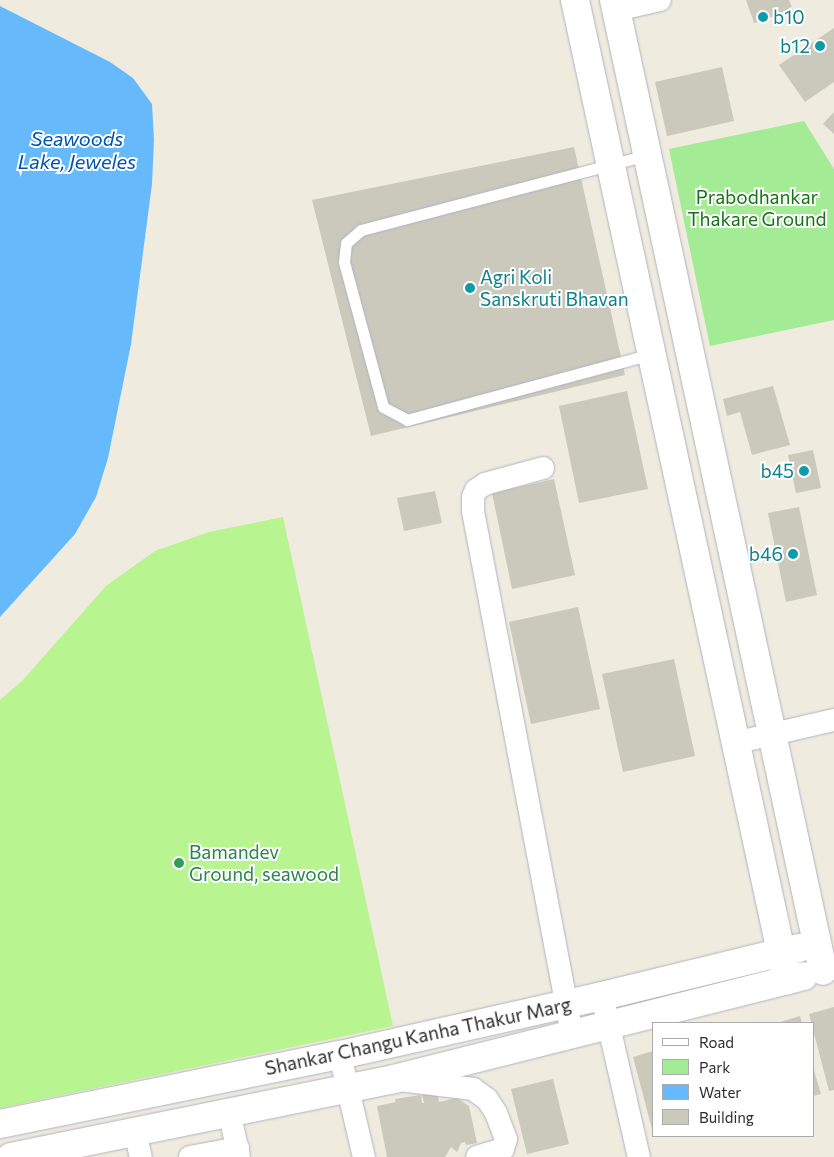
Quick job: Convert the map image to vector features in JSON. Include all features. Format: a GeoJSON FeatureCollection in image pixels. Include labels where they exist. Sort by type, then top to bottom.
{"type":"FeatureCollection","features":[{"type":"Feature","properties":{"kind":"street"},"geometry":{"type":"LineString","coordinates":[[575,0],[734,743],[787,980]]}},
{"type":"Feature","properties":{"kind":"street"},"geometry":{"type":"LineString","coordinates":[[660,0],[615,5],[771,735],[825,942],[828,970]]}},
{"type":"Feature","properties":{"kind":"street"},"geometry":{"type":"LineString","coordinates":[[543,468],[485,484],[476,490],[473,497],[473,511],[568,1002],[572,1034]]}},
{"type":"Feature","properties":{"kind":"street"},"geometry":{"type":"LineString","coordinates":[[734,743],[834,720]]}},
{"type":"Feature","properties":{"kind":"street","name":"Shankar Changu Kanha Thakur Marg"},"geometry":{"type":"LineString","coordinates":[[0,1124],[340,1054],[602,996],[825,942]]}},
{"type":"Feature","properties":{"kind":"street","name":"Shankar Changu Kanha Thakur Marg"},"geometry":{"type":"LineString","coordinates":[[11,1157],[138,1144],[229,1112],[394,1079],[828,970]]}},
{"type":"Feature","properties":{"kind":"street"},"geometry":{"type":"LineString","coordinates":[[602,996],[639,1157]]}},
{"type":"Feature","properties":{"kind":"street"},"geometry":{"type":"LineString","coordinates":[[340,1054],[364,1157]]}},
{"type":"Feature","properties":{"kind":"street"},"geometry":{"type":"LineString","coordinates":[[394,1079],[473,1089],[486,1099],[496,1113],[506,1139],[503,1150],[477,1157]]}},
{"type":"Feature","properties":{"kind":"street"},"geometry":{"type":"LineString","coordinates":[[190,1157],[238,1153],[229,1112]]}},
{"type":"Feature","properties":{"kind":"lane"},"geometry":{"type":"LineString","coordinates":[[647,155],[610,164],[570,177],[361,230],[346,243],[344,262],[383,407],[407,420],[651,354]]}},
{"type":"Feature","properties":{"kind":"green space","name":"Prabodhankar Thakare Ground"},"geometry":{"type":"Polygon","coordinates":[[[804,121],[834,169],[834,320],[710,346],[669,149],[804,121]]]}},
{"type":"Feature","properties":{"kind":"green space","name":"Bamandev Ground, seawood"},"geometry":{"type":"Polygon","coordinates":[[[283,517],[393,1026],[0,1108],[0,700],[23,680],[106,586],[155,551],[209,532],[283,517]]]}},
{"type":"Feature","properties":{"kind":"water","name":"Seawoods Lake, Jeweles"},"geometry":{"type":"Polygon","coordinates":[[[0,6],[110,62],[133,78],[152,104],[154,140],[152,184],[131,344],[108,458],[96,497],[75,534],[0,617],[0,6]]]}},
{"type":"Feature","properties":{"kind":"building","name":"b10"},"geometry":{"type":"Polygon","coordinates":[[[746,0],[789,0],[793,10],[754,23],[746,0]]]}},
{"type":"Feature","properties":{"kind":"building","name":"b12"},"geometry":{"type":"Polygon","coordinates":[[[834,28],[834,82],[805,102],[779,65],[834,28]]]}},
{"type":"Feature","properties":{"kind":"building"},"geometry":{"type":"Polygon","coordinates":[[[722,67],[734,121],[667,136],[655,82],[722,67]]]}},
{"type":"Feature","properties":{"kind":"building"},"geometry":{"type":"Polygon","coordinates":[[[834,112],[834,134],[823,124],[834,112]]]}},
{"type":"Feature","properties":{"kind":"building","name":"Agri Koli Sanskruti Bhavan"},"geometry":{"type":"Polygon","coordinates":[[[574,147],[625,375],[371,436],[312,200],[574,147]]]}},
{"type":"Feature","properties":{"kind":"building"},"geometry":{"type":"Polygon","coordinates":[[[773,386],[790,445],[752,455],[740,412],[727,416],[723,399],[773,386]]]}},
{"type":"Feature","properties":{"kind":"building"},"geometry":{"type":"Polygon","coordinates":[[[627,391],[648,489],[579,503],[559,406],[627,391]]]}},
{"type":"Feature","properties":{"kind":"building","name":"b45"},"geometry":{"type":"Polygon","coordinates":[[[813,450],[821,488],[796,493],[788,455],[813,450]]]}},
{"type":"Feature","properties":{"kind":"building"},"geometry":{"type":"Polygon","coordinates":[[[554,479],[575,575],[512,589],[492,493],[554,479]]]}},
{"type":"Feature","properties":{"kind":"building"},"geometry":{"type":"Polygon","coordinates":[[[435,491],[442,523],[404,531],[397,498],[435,491]]]}},
{"type":"Feature","properties":{"kind":"building","name":"b46"},"geometry":{"type":"Polygon","coordinates":[[[799,507],[817,595],[786,602],[768,513],[799,507]]]}},
{"type":"Feature","properties":{"kind":"building"},"geometry":{"type":"Polygon","coordinates":[[[578,607],[600,709],[531,724],[509,622],[578,607]]]}},
{"type":"Feature","properties":{"kind":"building"},"geometry":{"type":"Polygon","coordinates":[[[674,659],[695,756],[623,772],[602,674],[674,659]]]}},
{"type":"Feature","properties":{"kind":"building"},"geometry":{"type":"Polygon","coordinates":[[[834,1007],[834,1090],[829,1091],[814,1033],[814,1022],[811,1022],[809,1014],[834,1007]]]}},
{"type":"Feature","properties":{"kind":"building"},"geometry":{"type":"Polygon","coordinates":[[[800,1016],[802,1022],[780,1022],[800,1016]]]}},
{"type":"Feature","properties":{"kind":"building"},"geometry":{"type":"Polygon","coordinates":[[[652,1051],[652,1129],[633,1057],[652,1051]]]}},
{"type":"Feature","properties":{"kind":"building"},"geometry":{"type":"Polygon","coordinates":[[[814,1070],[821,1094],[814,1096],[814,1070]]]}},
{"type":"Feature","properties":{"kind":"building"},"geometry":{"type":"Polygon","coordinates":[[[553,1079],[569,1144],[527,1154],[511,1089],[553,1079]]]}},
{"type":"Feature","properties":{"kind":"building"},"geometry":{"type":"Polygon","coordinates":[[[437,1091],[439,1102],[457,1098],[469,1106],[477,1143],[466,1145],[465,1142],[461,1143],[457,1152],[451,1147],[445,1157],[387,1157],[377,1106],[396,1102],[395,1099],[421,1095],[422,1103],[424,1103],[422,1095],[437,1091]]]}},
{"type":"Feature","properties":{"kind":"place","name":"b10"},"geometry":{"type":"Point","coordinates":[763,17]}},
{"type":"Feature","properties":{"kind":"place","name":"b12"},"geometry":{"type":"Point","coordinates":[820,46]}},
{"type":"Feature","properties":{"kind":"place","name":"Agri Koli Sanskruti Bhavan"},"geometry":{"type":"Point","coordinates":[470,288]}},
{"type":"Feature","properties":{"kind":"place","name":"b45"},"geometry":{"type":"Point","coordinates":[804,471]}},
{"type":"Feature","properties":{"kind":"place","name":"b46"},"geometry":{"type":"Point","coordinates":[793,554]}},
{"type":"Feature","properties":{"kind":"place","name":"Bamandev Ground, seawood"},"geometry":{"type":"Point","coordinates":[179,863]}}]}
